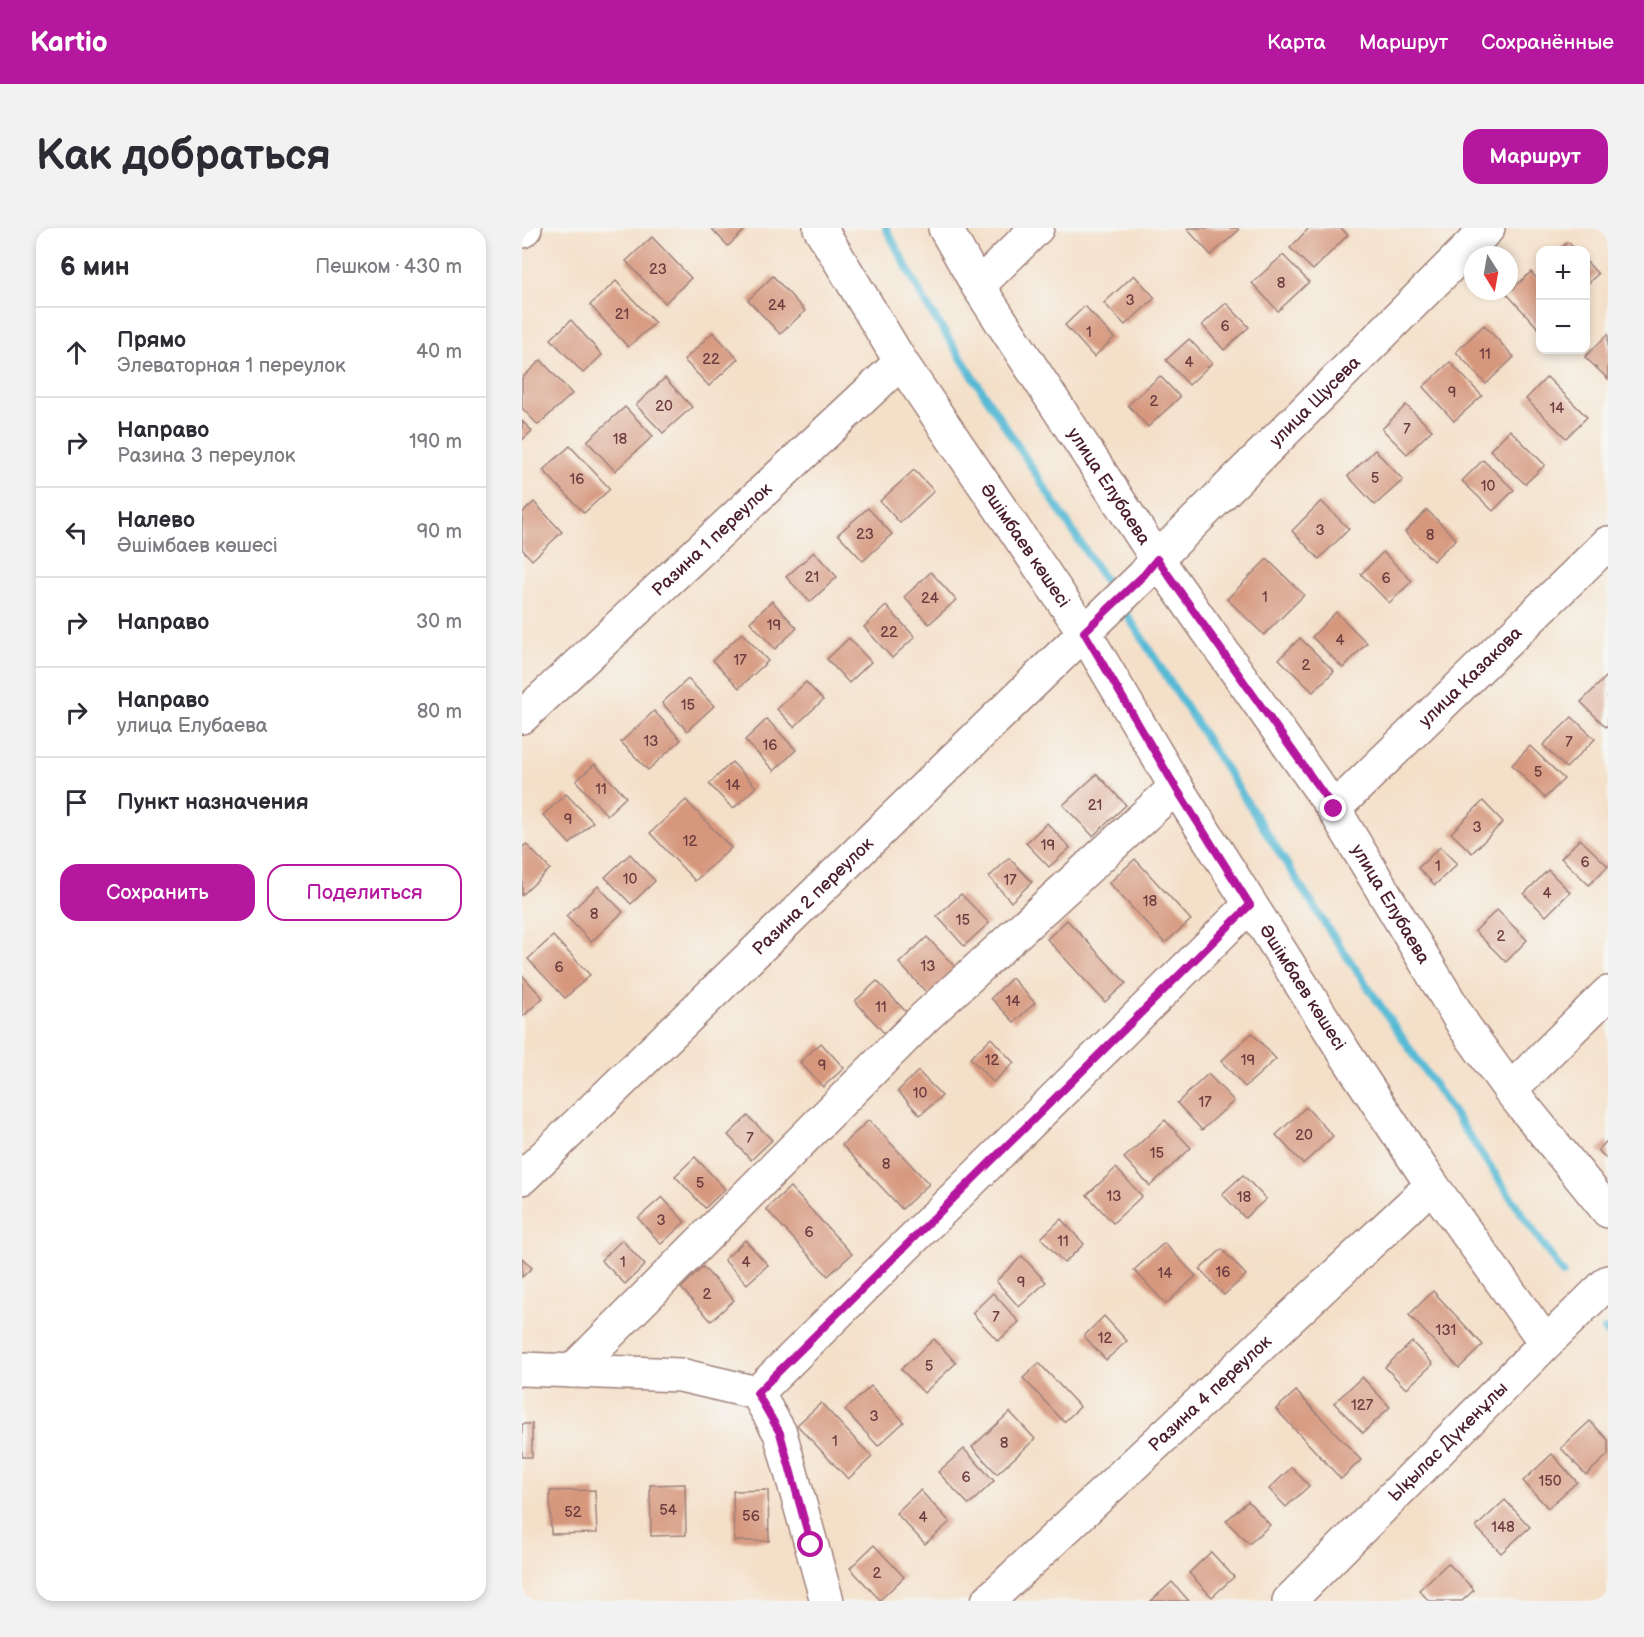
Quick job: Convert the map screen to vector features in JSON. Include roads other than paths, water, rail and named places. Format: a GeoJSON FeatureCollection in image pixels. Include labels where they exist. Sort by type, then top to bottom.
{"type":"FeatureCollection","features":[{"type":"Feature","properties":{"kind":"street","name":"Әшімбаев көшесі"},"geometry":{"type":"LineString","coordinates":[[820,228],[901,362],[1093,623],[1176,788],[1346,1055],[1432,1185],[1546,1342]]}},
{"type":"Feature","properties":{"kind":"street","name":"улица Елубаева"},"geometry":{"type":"LineString","coordinates":[[945,228],[1150,567],[1334,809],[1464,1026],[1510,1090],[1608,1211]]}},
{"type":"Feature","properties":{"kind":"street"},"geometry":{"type":"LineString","coordinates":[[978,286],[1037,228]]}},
{"type":"Feature","properties":{"kind":"street","name":"улица Щусева"},"geometry":{"type":"LineString","coordinates":[[1093,623],[1488,228]]}},
{"type":"Feature","properties":{"kind":"street","name":"Разина 1 переулок"},"geometry":{"type":"LineString","coordinates":[[522,717],[901,362]]}},
{"type":"Feature","properties":{"kind":"street","name":"улица Казакова"},"geometry":{"type":"LineString","coordinates":[[1334,809],[1608,543]]}},
{"type":"Feature","properties":{"kind":"street","name":"Разина 2 переулок"},"geometry":{"type":"LineString","coordinates":[[522,1178],[1093,623]]}},
{"type":"Feature","properties":{"kind":"street"},"geometry":{"type":"LineString","coordinates":[[572,1371],[925,1017],[1176,788]]}},
{"type":"Feature","properties":{"kind":"street"},"geometry":{"type":"LineString","coordinates":[[757,1393],[1250,905]]}},
{"type":"Feature","properties":{"kind":"street"},"geometry":{"type":"LineString","coordinates":[[1510,1090],[1608,993]]}},
{"type":"Feature","properties":{"kind":"street","name":"Разина 4 переулок"},"geometry":{"type":"LineString","coordinates":[[988,1601],[1432,1185]]}},
{"type":"Feature","properties":{"kind":"street","name":"Ықылас Дүкенұлы"},"geometry":{"type":"LineString","coordinates":[[1289,1601],[1608,1282]]}},
{"type":"Feature","properties":{"kind":"street"},"geometry":{"type":"LineString","coordinates":[[522,1369],[680,1375],[757,1393],[780,1433],[827,1601]]}},
{"type":"Feature","properties":{"kind":"waterway"},"geometry":{"type":"LineString","coordinates":[[886,228],[925,302],[1114,595]]}},
{"type":"Feature","properties":{"kind":"waterway"},"geometry":{"type":"LineString","coordinates":[[1122,607],[1327,927],[1563,1274]]}},
{"type":"Feature","properties":{"kind":"waterway"},"geometry":{"type":"LineString","coordinates":[[1605,1330],[1608,1334]]}}]}
